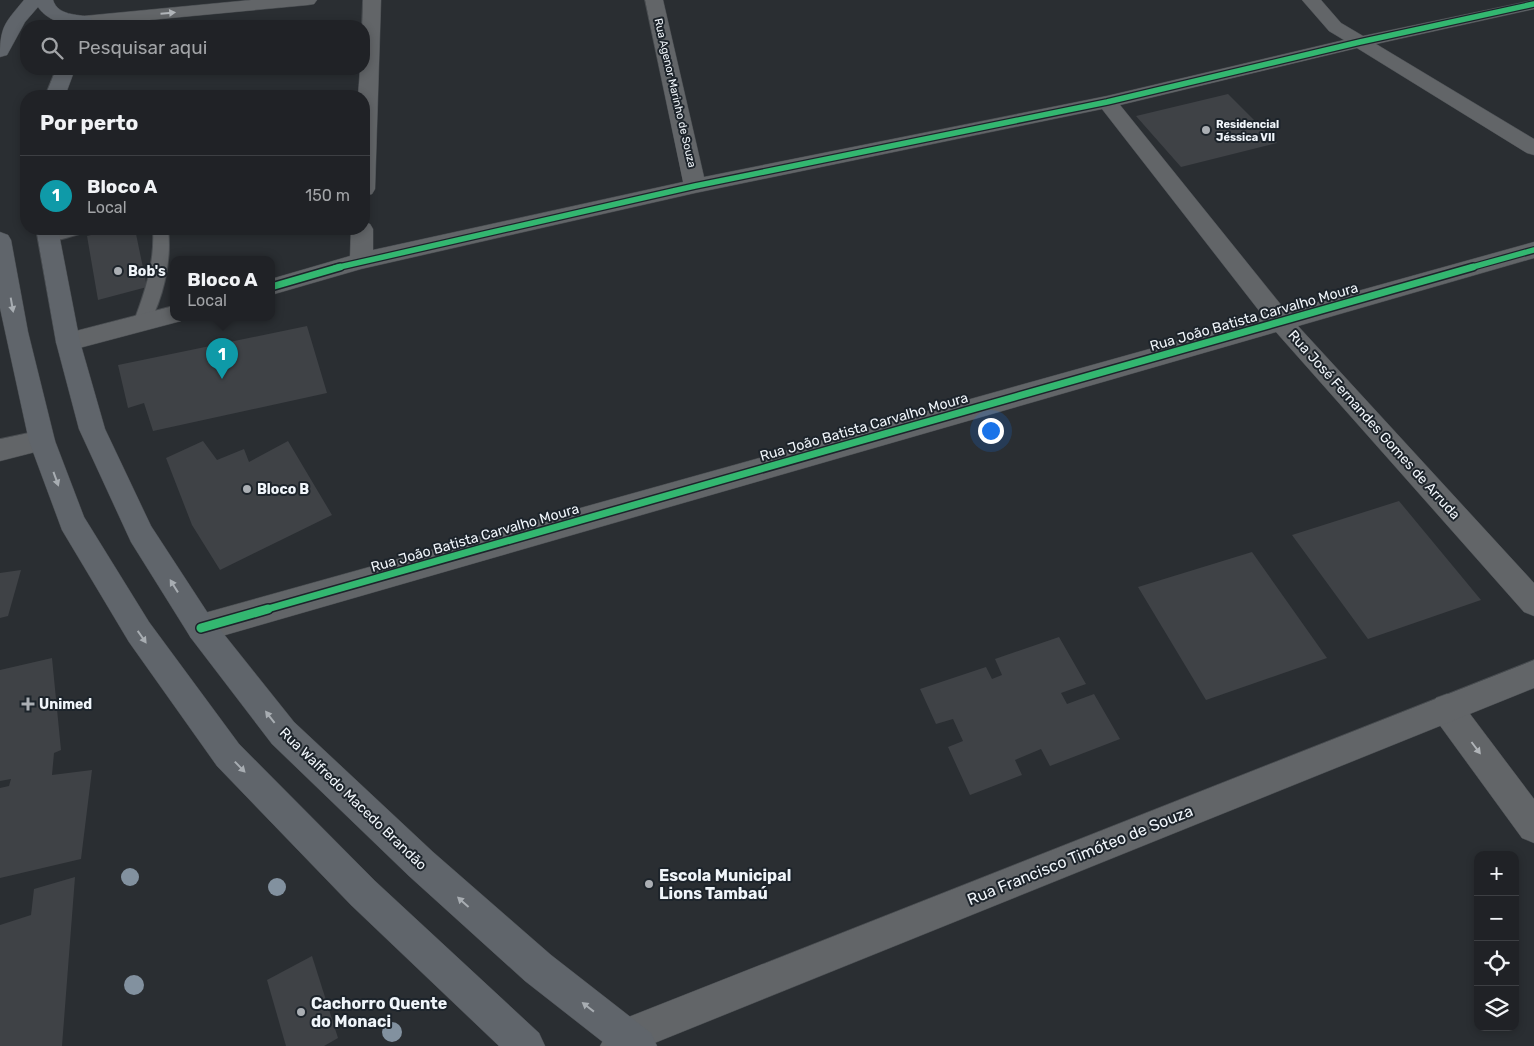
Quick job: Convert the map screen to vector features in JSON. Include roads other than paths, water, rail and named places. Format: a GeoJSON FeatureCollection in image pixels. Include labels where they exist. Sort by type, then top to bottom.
{"type":"FeatureCollection","features":[{"type":"Feature","properties":{"kind":"main road"},"geometry":{"type":"LineString","coordinates":[[0,51],[13,28],[34,0]]}},
{"type":"Feature","properties":{"kind":"main road"},"geometry":{"type":"LineString","coordinates":[[44,0],[44,3],[51,12],[70,20]]}},
{"type":"Feature","properties":{"kind":"main road"},"geometry":{"type":"LineString","coordinates":[[84,20],[91,0]]}},
{"type":"Feature","properties":{"kind":"main road"},"geometry":{"type":"LineString","coordinates":[[57,90],[63,75]]}},
{"type":"Feature","properties":{"kind":"main road","name":"Rua Walfredo Macedo Brandão"},"geometry":{"type":"LineString","coordinates":[[49,235],[68,342],[92,429],[141,534],[201,628],[282,733],[421,864],[530,962],[628,1043]]}},
{"type":"Feature","properties":{"kind":"main road"},"geometry":{"type":"LineString","coordinates":[[0,240],[16,332],[42,441],[72,522],[139,632],[228,755],[363,893],[526,1046]]}},
{"type":"Feature","properties":{"kind":"street"},"geometry":{"type":"LineString","coordinates":[[112,20],[308,0]]}},
{"type":"Feature","properties":{"kind":"street"},"geometry":{"type":"LineString","coordinates":[[370,47],[372,0]]}},
{"type":"Feature","properties":{"kind":"street","name":"Rua Agenor Marinho de Souza"},"geometry":{"type":"LineString","coordinates":[[654,0],[695,186]]}},
{"type":"Feature","properties":{"kind":"street"},"geometry":{"type":"LineString","coordinates":[[1311,0],[1336,27],[1534,148]]}},
{"type":"Feature","properties":{"kind":"street"},"geometry":{"type":"LineString","coordinates":[[275,286],[361,261],[695,186],[1107,102],[1360,42],[1534,4]]}},
{"type":"Feature","properties":{"kind":"street"},"geometry":{"type":"LineString","coordinates":[[368,90],[369,75]]}},
{"type":"Feature","properties":{"kind":"street","name":"Rua José Fernandes Gomes de Arruda"},"geometry":{"type":"LineString","coordinates":[[1107,102],[1281,322],[1534,603]]}},
{"type":"Feature","properties":{"kind":"street"},"geometry":{"type":"LineString","coordinates":[[361,261],[362,235]]}},
{"type":"Feature","properties":{"kind":"street","name":"Rua João Batista Carvalho Moura"},"geometry":{"type":"LineString","coordinates":[[201,628],[1534,250]]}},
{"type":"Feature","properties":{"kind":"street"},"geometry":{"type":"LineString","coordinates":[[68,342],[170,316]]}},
{"type":"Feature","properties":{"kind":"street"},"geometry":{"type":"LineString","coordinates":[[0,450],[42,441]]}},
{"type":"Feature","properties":{"kind":"street","name":"Rua Francisco Timóteo de Souza"},"geometry":{"type":"LineString","coordinates":[[628,1043],[1534,674]]}},
{"type":"Feature","properties":{"kind":"street"},"geometry":{"type":"LineString","coordinates":[[1447,709],[1534,826]]}},
{"type":"Feature","properties":{"kind":"lane"},"geometry":{"type":"LineString","coordinates":[[141,324],[157,284],[162,235]]}},
{"type":"Feature","properties":{"kind":"place","name":"Residencial Jéssica VII"},"geometry":{"type":"Point","coordinates":[1206,130]}},
{"type":"Feature","properties":{"kind":"place","name":"Bob's"},"geometry":{"type":"Point","coordinates":[118,271]}},
{"type":"Feature","properties":{"kind":"place","name":"Bloco A"},"geometry":{"type":"Point","coordinates":[222,379]}},
{"type":"Feature","properties":{"kind":"place","name":"Bloco B"},"geometry":{"type":"Point","coordinates":[247,489]}},
{"type":"Feature","properties":{"kind":"place","name":"Unimed"},"geometry":{"type":"Point","coordinates":[28,704]}},
{"type":"Feature","properties":{"kind":"place","name":"Escola Municipal Lions Tambaú"},"geometry":{"type":"Point","coordinates":[649,884]}},
{"type":"Feature","properties":{"kind":"place","name":"Cachorro Quente do Monaci"},"geometry":{"type":"Point","coordinates":[301,1012]}}]}
